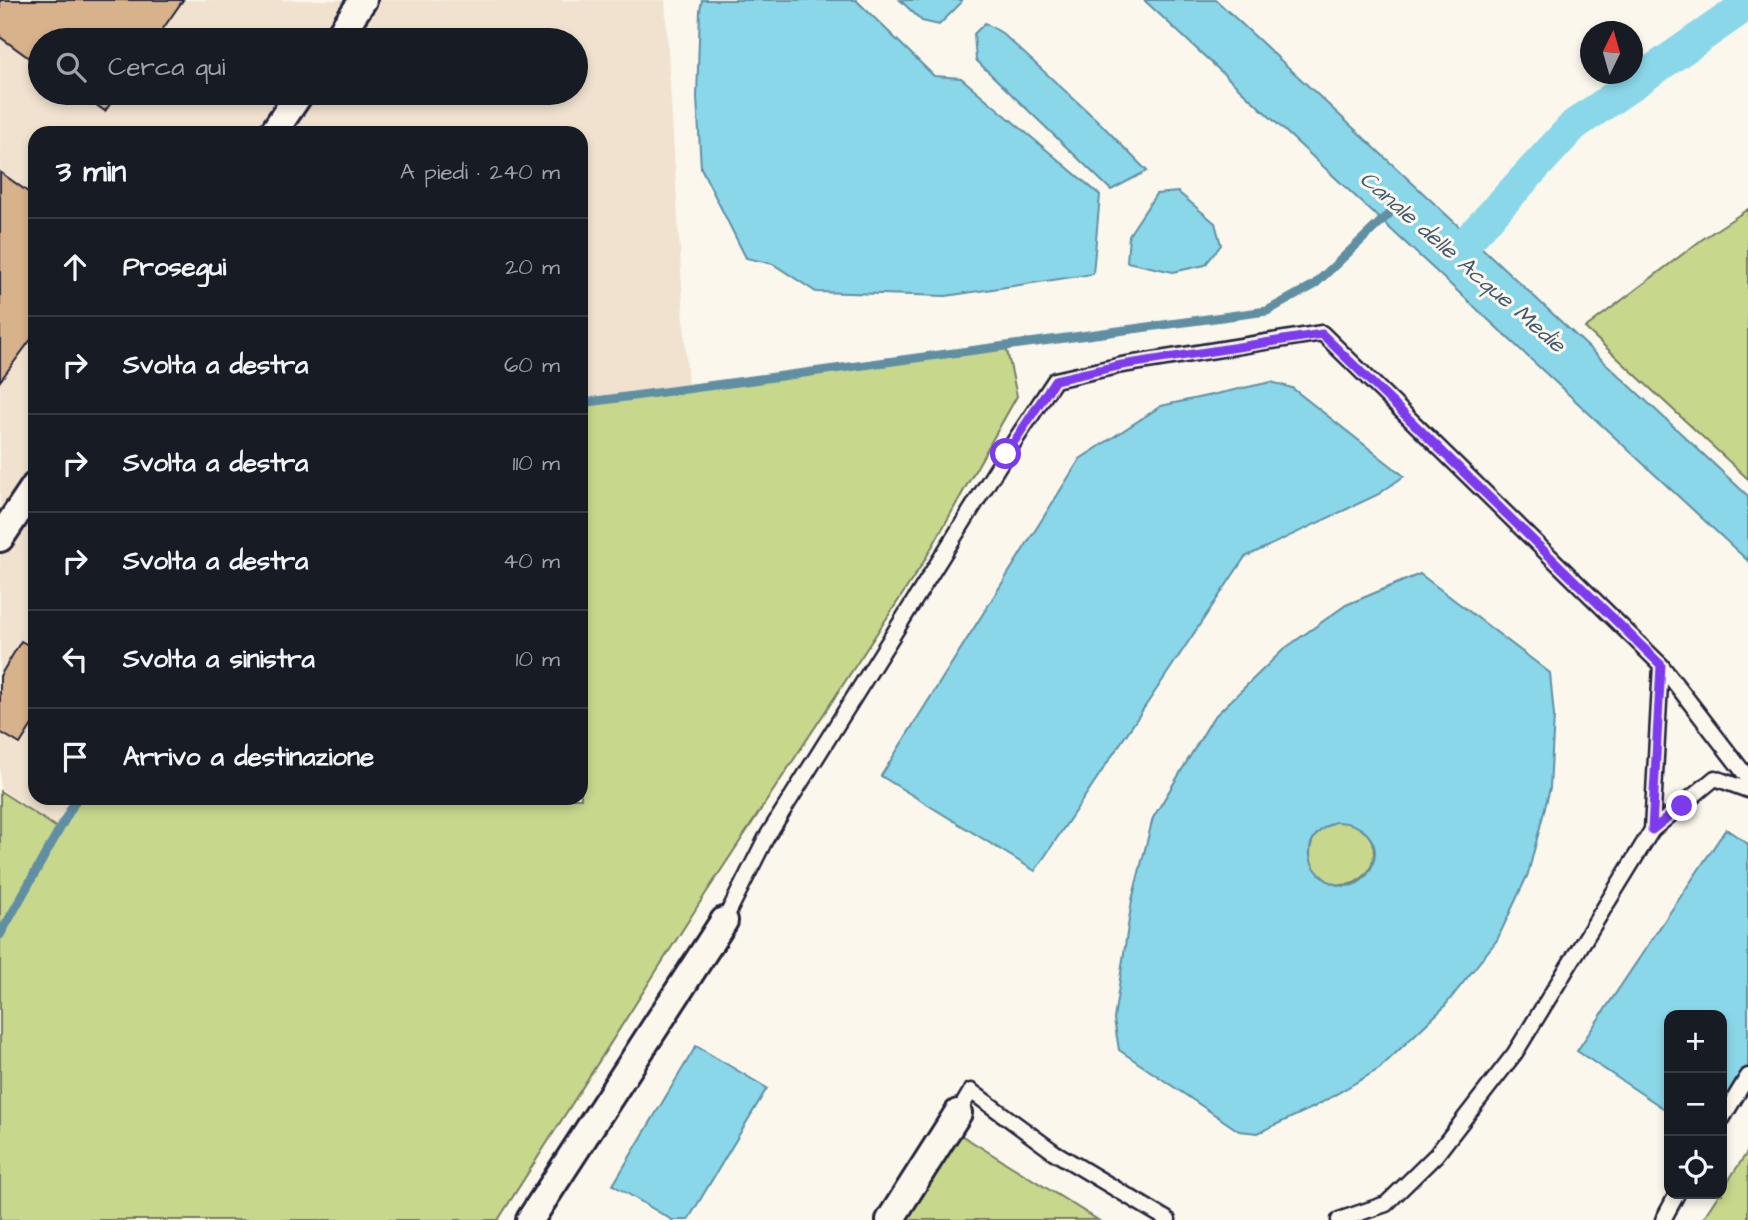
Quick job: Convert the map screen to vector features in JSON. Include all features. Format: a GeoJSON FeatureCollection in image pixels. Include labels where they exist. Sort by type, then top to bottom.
{"type":"FeatureCollection","features":[{"type":"Feature","properties":{"kind":"street"},"geometry":{"type":"LineString","coordinates":[[344,28],[363,0]]}},
{"type":"Feature","properties":{"kind":"street"},"geometry":{"type":"LineString","coordinates":[[278,126],[292,105]]}},
{"type":"Feature","properties":{"kind":"street"},"geometry":{"type":"LineString","coordinates":[[0,538],[28,496]]}},
{"type":"Feature","properties":{"kind":"street"},"geometry":{"type":"LineString","coordinates":[[530,1220],[724,921]]}},
{"type":"Feature","properties":{"kind":"street"},"geometry":{"type":"LineString","coordinates":[[890,1220],[958,1113]]}},
{"type":"Feature","properties":{"kind":"lane"},"geometry":{"type":"LineString","coordinates":[[724,921],[766,838],[1055,380],[1122,365],[1322,334],[1661,665],[1748,778]]}},
{"type":"Feature","properties":{"kind":"lane"},"geometry":{"type":"LineString","coordinates":[[1652,830],[1661,665]]}},
{"type":"Feature","properties":{"kind":"lane"},"geometry":{"type":"LineString","coordinates":[[1374,1220],[1386,1204],[1436,1155],[1516,1053],[1652,830],[1715,778],[1748,790]]}},
{"type":"Feature","properties":{"kind":"lane"},"geometry":{"type":"LineString","coordinates":[[1727,1111],[1748,1076]]}},
{"type":"Feature","properties":{"kind":"lane"},"geometry":{"type":"LineString","coordinates":[[958,1113],[971,1091],[1054,1152],[1168,1220]]}},
{"type":"Feature","properties":{"kind":"lane"},"geometry":{"type":"LineString","coordinates":[[1663,1220],[1674,1199]]}},
{"type":"Feature","properties":{"kind":"lane"},"geometry":{"type":"LineString","coordinates":[[1339,1220],[1386,1204]]}},
{"type":"Feature","properties":{"kind":"shaded area"},"geometry":{"type":"Polygon","coordinates":[[[0,0],[665,0],[688,389],[588,402],[588,126],[28,126],[28,805],[73,805],[59,830],[0,788],[0,0]]]}},
{"type":"Feature","properties":{"kind":"green space"},"geometry":{"type":"Polygon","coordinates":[[[1748,209],[1748,479],[1585,328],[1704,238],[1748,209]]]}},
{"type":"Feature","properties":{"kind":"green space"},"geometry":{"type":"Polygon","coordinates":[[[1006,346],[1017,396],[923,563],[706,893],[498,1220],[0,1220],[0,791],[59,829],[73,805],[588,805],[588,402],[1006,346]]]}},
{"type":"Feature","properties":{"kind":"green space"},"geometry":{"type":"Polygon","coordinates":[[[1342,821],[1365,830],[1374,853],[1365,876],[1342,885],[1319,876],[1310,853],[1319,830],[1342,821]]]}},
{"type":"Feature","properties":{"kind":"green space"},"geometry":{"type":"Polygon","coordinates":[[[961,1135],[1098,1220],[906,1220],[961,1135]]]}},
{"type":"Feature","properties":{"kind":"green space"},"geometry":{"type":"Polygon","coordinates":[[[1748,1151],[1748,1220],[1702,1220],[1716,1199],[1727,1199],[1727,1182],[1748,1151]]]}},
{"type":"Feature","properties":{"kind":"water"},"geometry":{"type":"Polygon","coordinates":[[[702,0],[856,0],[934,76],[961,78],[1100,195],[1093,274],[946,296],[816,292],[773,264],[746,258],[701,168],[697,97],[702,0]]]}},
{"type":"Feature","properties":{"kind":"water"},"geometry":{"type":"Polygon","coordinates":[[[900,0],[962,0],[939,25],[922,21],[900,0]]]}},
{"type":"Feature","properties":{"kind":"water","name":"Canale delle Acque Medie"},"geometry":{"type":"Polygon","coordinates":[[[1144,0],[1216,0],[1748,496],[1748,561],[1144,0]]]}},
{"type":"Feature","properties":{"kind":"water"},"geometry":{"type":"Polygon","coordinates":[[[985,23],[1002,33],[1099,122],[1147,171],[1111,190],[976,60],[974,34],[985,23]]]}},
{"type":"Feature","properties":{"kind":"water"},"geometry":{"type":"Polygon","coordinates":[[[1178,192],[1215,223],[1221,245],[1205,265],[1173,272],[1127,262],[1129,235],[1156,194],[1178,192]]]}},
{"type":"Feature","properties":{"kind":"water"},"geometry":{"type":"Polygon","coordinates":[[[1271,382],[1292,388],[1404,476],[1379,494],[1245,557],[1035,871],[881,776],[1080,459],[1161,406],[1271,382]]]}},
{"type":"Feature","properties":{"kind":"water"},"geometry":{"type":"Polygon","coordinates":[[[1420,574],[1550,673],[1554,716],[1550,788],[1528,874],[1497,940],[1443,1008],[1379,1069],[1314,1107],[1258,1133],[1239,1131],[1119,1050],[1114,1019],[1132,900],[1153,818],[1213,718],[1284,649],[1346,605],[1420,574]],[[1335,822],[1317,834],[1310,848],[1312,862],[1320,875],[1333,883],[1347,886],[1361,881],[1372,866],[1375,856],[1367,834],[1344,822],[1335,822]]]}},
{"type":"Feature","properties":{"kind":"water"},"geometry":{"type":"Polygon","coordinates":[[[1726,829],[1748,844],[1748,1074],[1727,1106],[1727,1010],[1664,1010],[1664,1109],[1577,1051],[1726,829]]]}},
{"type":"Feature","properties":{"kind":"water"},"geometry":{"type":"Polygon","coordinates":[[[696,1046],[767,1088],[688,1220],[672,1220],[613,1185],[696,1046]]]}},
{"type":"Feature","properties":{"kind":"building"},"geometry":{"type":"Polygon","coordinates":[[[0,0],[183,0],[163,28],[28,28],[28,57],[0,37],[0,0]]]}},
{"type":"Feature","properties":{"kind":"building"},"geometry":{"type":"Polygon","coordinates":[[[96,105],[109,105],[105,111],[96,105]]]}},
{"type":"Feature","properties":{"kind":"building"},"geometry":{"type":"Polygon","coordinates":[[[0,172],[28,192],[28,343],[0,381],[0,172]]]}},
{"type":"Feature","properties":{"kind":"building"},"geometry":{"type":"Polygon","coordinates":[[[21,641],[28,645],[28,731],[20,744],[0,732],[0,676],[21,641]]]}},
{"type":"Feature","properties":{"kind":"waterway","name":"Canale delle Acque Medie"},"geometry":{"type":"LineString","coordinates":[[1458,251],[1574,125],[1748,4]]}},
{"type":"Feature","properties":{"kind":"waterway","name":"Canale delle Acque Medie"},"geometry":{"type":"LineString","coordinates":[[588,402],[1267,311],[1314,285],[1389,214]]}},
{"type":"Feature","properties":{"kind":"waterway"},"geometry":{"type":"LineString","coordinates":[[0,935],[73,805]]}},
{"type":"Feature","properties":{"kind":"route"},"geometry":{"type":"LineString","coordinates":[[1006,454],[1055,380],[1122,365],[1322,334],[1661,665],[1652,830],[1682,806]]}}]}
